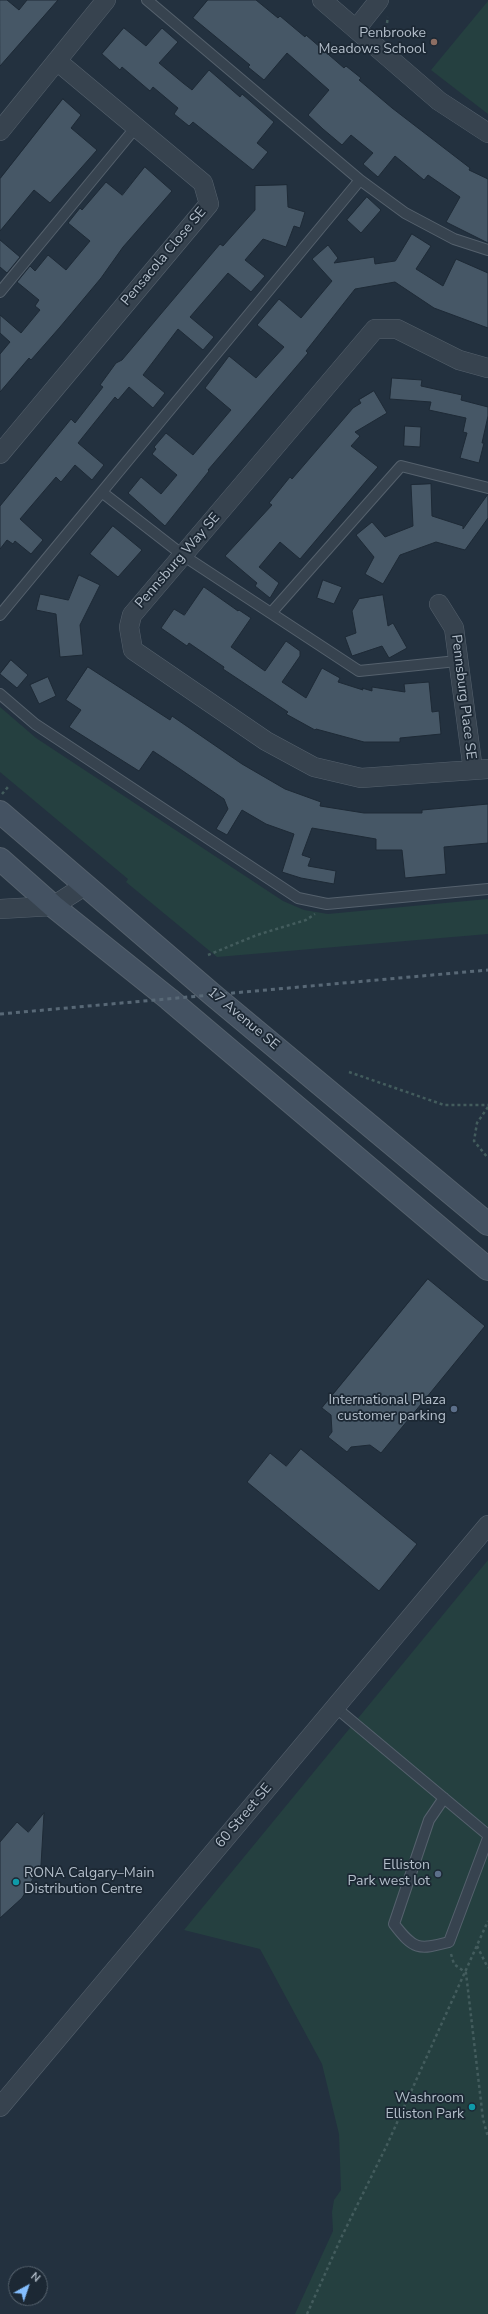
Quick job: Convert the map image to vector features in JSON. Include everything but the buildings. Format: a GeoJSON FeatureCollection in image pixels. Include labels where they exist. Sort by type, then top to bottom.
{"type":"FeatureCollection","features":[{"type":"Feature","properties":{"kind":"main road","name":"17 Avenue SE"},"geometry":{"type":"LineString","coordinates":[[0,812],[213,995],[488,1224]]}},
{"type":"Feature","properties":{"kind":"main road"},"geometry":{"type":"LineString","coordinates":[[0,859],[53,906],[169,999],[488,1269]]}},
{"type":"Feature","properties":{"kind":"street"},"geometry":{"type":"LineString","coordinates":[[0,131],[106,0]]}},
{"type":"Feature","properties":{"kind":"street"},"geometry":{"type":"LineString","coordinates":[[322,0],[439,101],[488,133]]}},
{"type":"Feature","properties":{"kind":"street"},"geometry":{"type":"LineString","coordinates":[[356,29],[379,0]]}},
{"type":"Feature","properties":{"kind":"street","name":"Pensacola Close SE"},"geometry":{"type":"LineString","coordinates":[[0,454],[209,204],[203,182],[57,61]]}},
{"type":"Feature","properties":{"kind":"street","name":"Pennsburg Way SE"},"geometry":{"type":"LineString","coordinates":[[480,770],[361,778],[314,767],[266,741],[133,650],[129,628],[132,615],[184,556],[375,329],[397,329],[459,360],[488,368]]}},
{"type":"Feature","properties":{"kind":"street","name":"Pennsburg Place SE"},"geometry":{"type":"LineString","coordinates":[[439,604],[454,628],[458,661],[480,770]]}},
{"type":"Feature","properties":{"kind":"street"},"geometry":{"type":"LineString","coordinates":[[0,910],[53,906],[86,885]]}},
{"type":"Feature","properties":{"kind":"street","name":"60 Street SE"},"geometry":{"type":"LineString","coordinates":[[0,2107],[488,1525]]}},
{"type":"Feature","properties":{"kind":"lane"},"geometry":{"type":"LineString","coordinates":[[147,0],[360,180],[405,213],[454,239],[488,250]]}},
{"type":"Feature","properties":{"kind":"lane"},"geometry":{"type":"LineString","coordinates":[[0,292],[136,128]]}},
{"type":"Feature","properties":{"kind":"lane"},"geometry":{"type":"LineString","coordinates":[[0,615],[103,493],[360,180]]}},
{"type":"Feature","properties":{"kind":"lane"},"geometry":{"type":"LineString","coordinates":[[271,613],[401,466],[488,488]]}},
{"type":"Feature","properties":{"kind":"lane"},"geometry":{"type":"LineString","coordinates":[[103,493],[184,556],[359,671],[458,661]]}},
{"type":"Feature","properties":{"kind":"lane"},"geometry":{"type":"LineString","coordinates":[[0,694],[35,724],[298,898],[327,904],[488,889]]}},
{"type":"Feature","properties":{"kind":"lane"},"geometry":{"type":"LineString","coordinates":[[335,1707],[488,1834]]}},
{"type":"Feature","properties":{"kind":"lane"},"geometry":{"type":"LineString","coordinates":[[444,1798],[429,1820],[394,1924],[407,1941],[424,1949],[449,1942],[488,1838]]}},
{"type":"Feature","properties":{"kind":"path"},"geometry":{"type":"LineString","coordinates":[[0,796],[8,787]]}},
{"type":"Feature","properties":{"kind":"path"},"geometry":{"type":"LineString","coordinates":[[208,955],[257,935],[306,920],[321,911],[327,904]]}},
{"type":"Feature","properties":{"kind":"path"},"geometry":{"type":"LineString","coordinates":[[349,1072],[444,1104],[488,1106]]}},
{"type":"Feature","properties":{"kind":"path"},"geometry":{"type":"LineString","coordinates":[[488,1106],[477,1123],[474,1141],[488,1158]]}},
{"type":"Feature","properties":{"kind":"path"},"geometry":{"type":"LineString","coordinates":[[307,2314],[466,1973],[488,1921]]}},
{"type":"Feature","properties":{"kind":"path"},"geometry":{"type":"LineString","coordinates":[[449,1942],[454,1964],[466,1973],[483,2119],[488,2138]]}},
{"type":"Feature","properties":{"kind":"path"},"geometry":{"type":"LineString","coordinates":[[477,1946],[488,1968]]}},
{"type":"Feature","properties":{"kind":"green space"},"geometry":{"type":"Polygon","coordinates":[[[488,1],[488,114],[431,70],[488,1]]]}},
{"type":"Feature","properties":{"kind":"green space"},"geometry":{"type":"Polygon","coordinates":[[[0,707],[36,738],[283,901],[304,910],[328,914],[488,899],[488,934],[217,957],[126,882],[128,879],[0,772],[0,707]]]}},
{"type":"Feature","properties":{"kind":"green space"},"geometry":{"type":"Polygon","coordinates":[[[488,1560],[488,2314],[295,2314],[333,2231],[332,2212],[334,2200],[341,2190],[339,2134],[322,2064],[260,1949],[184,1930],[488,1560]]]}},
{"type":"Feature","properties":{"kind":"railway"},"geometry":{"type":"LineString","coordinates":[[0,1014],[488,970]]}},
{"type":"Feature","properties":{"kind":"place","name":"Penbrooke Meadows School"},"geometry":{"type":"Point","coordinates":[434,42]}},
{"type":"Feature","properties":{"kind":"place","name":"International Plaza customer parking"},"geometry":{"type":"Point","coordinates":[454,1409]}},
{"type":"Feature","properties":{"kind":"place","name":"Elliston Park west lot"},"geometry":{"type":"Point","coordinates":[438,1874]}},
{"type":"Feature","properties":{"kind":"place","name":"RONA Calgary–Main Distribution Centre"},"geometry":{"type":"Point","coordinates":[16,1882]}},
{"type":"Feature","properties":{"kind":"place","name":"Washroom Elliston Park"},"geometry":{"type":"Point","coordinates":[472,2107]}}]}
